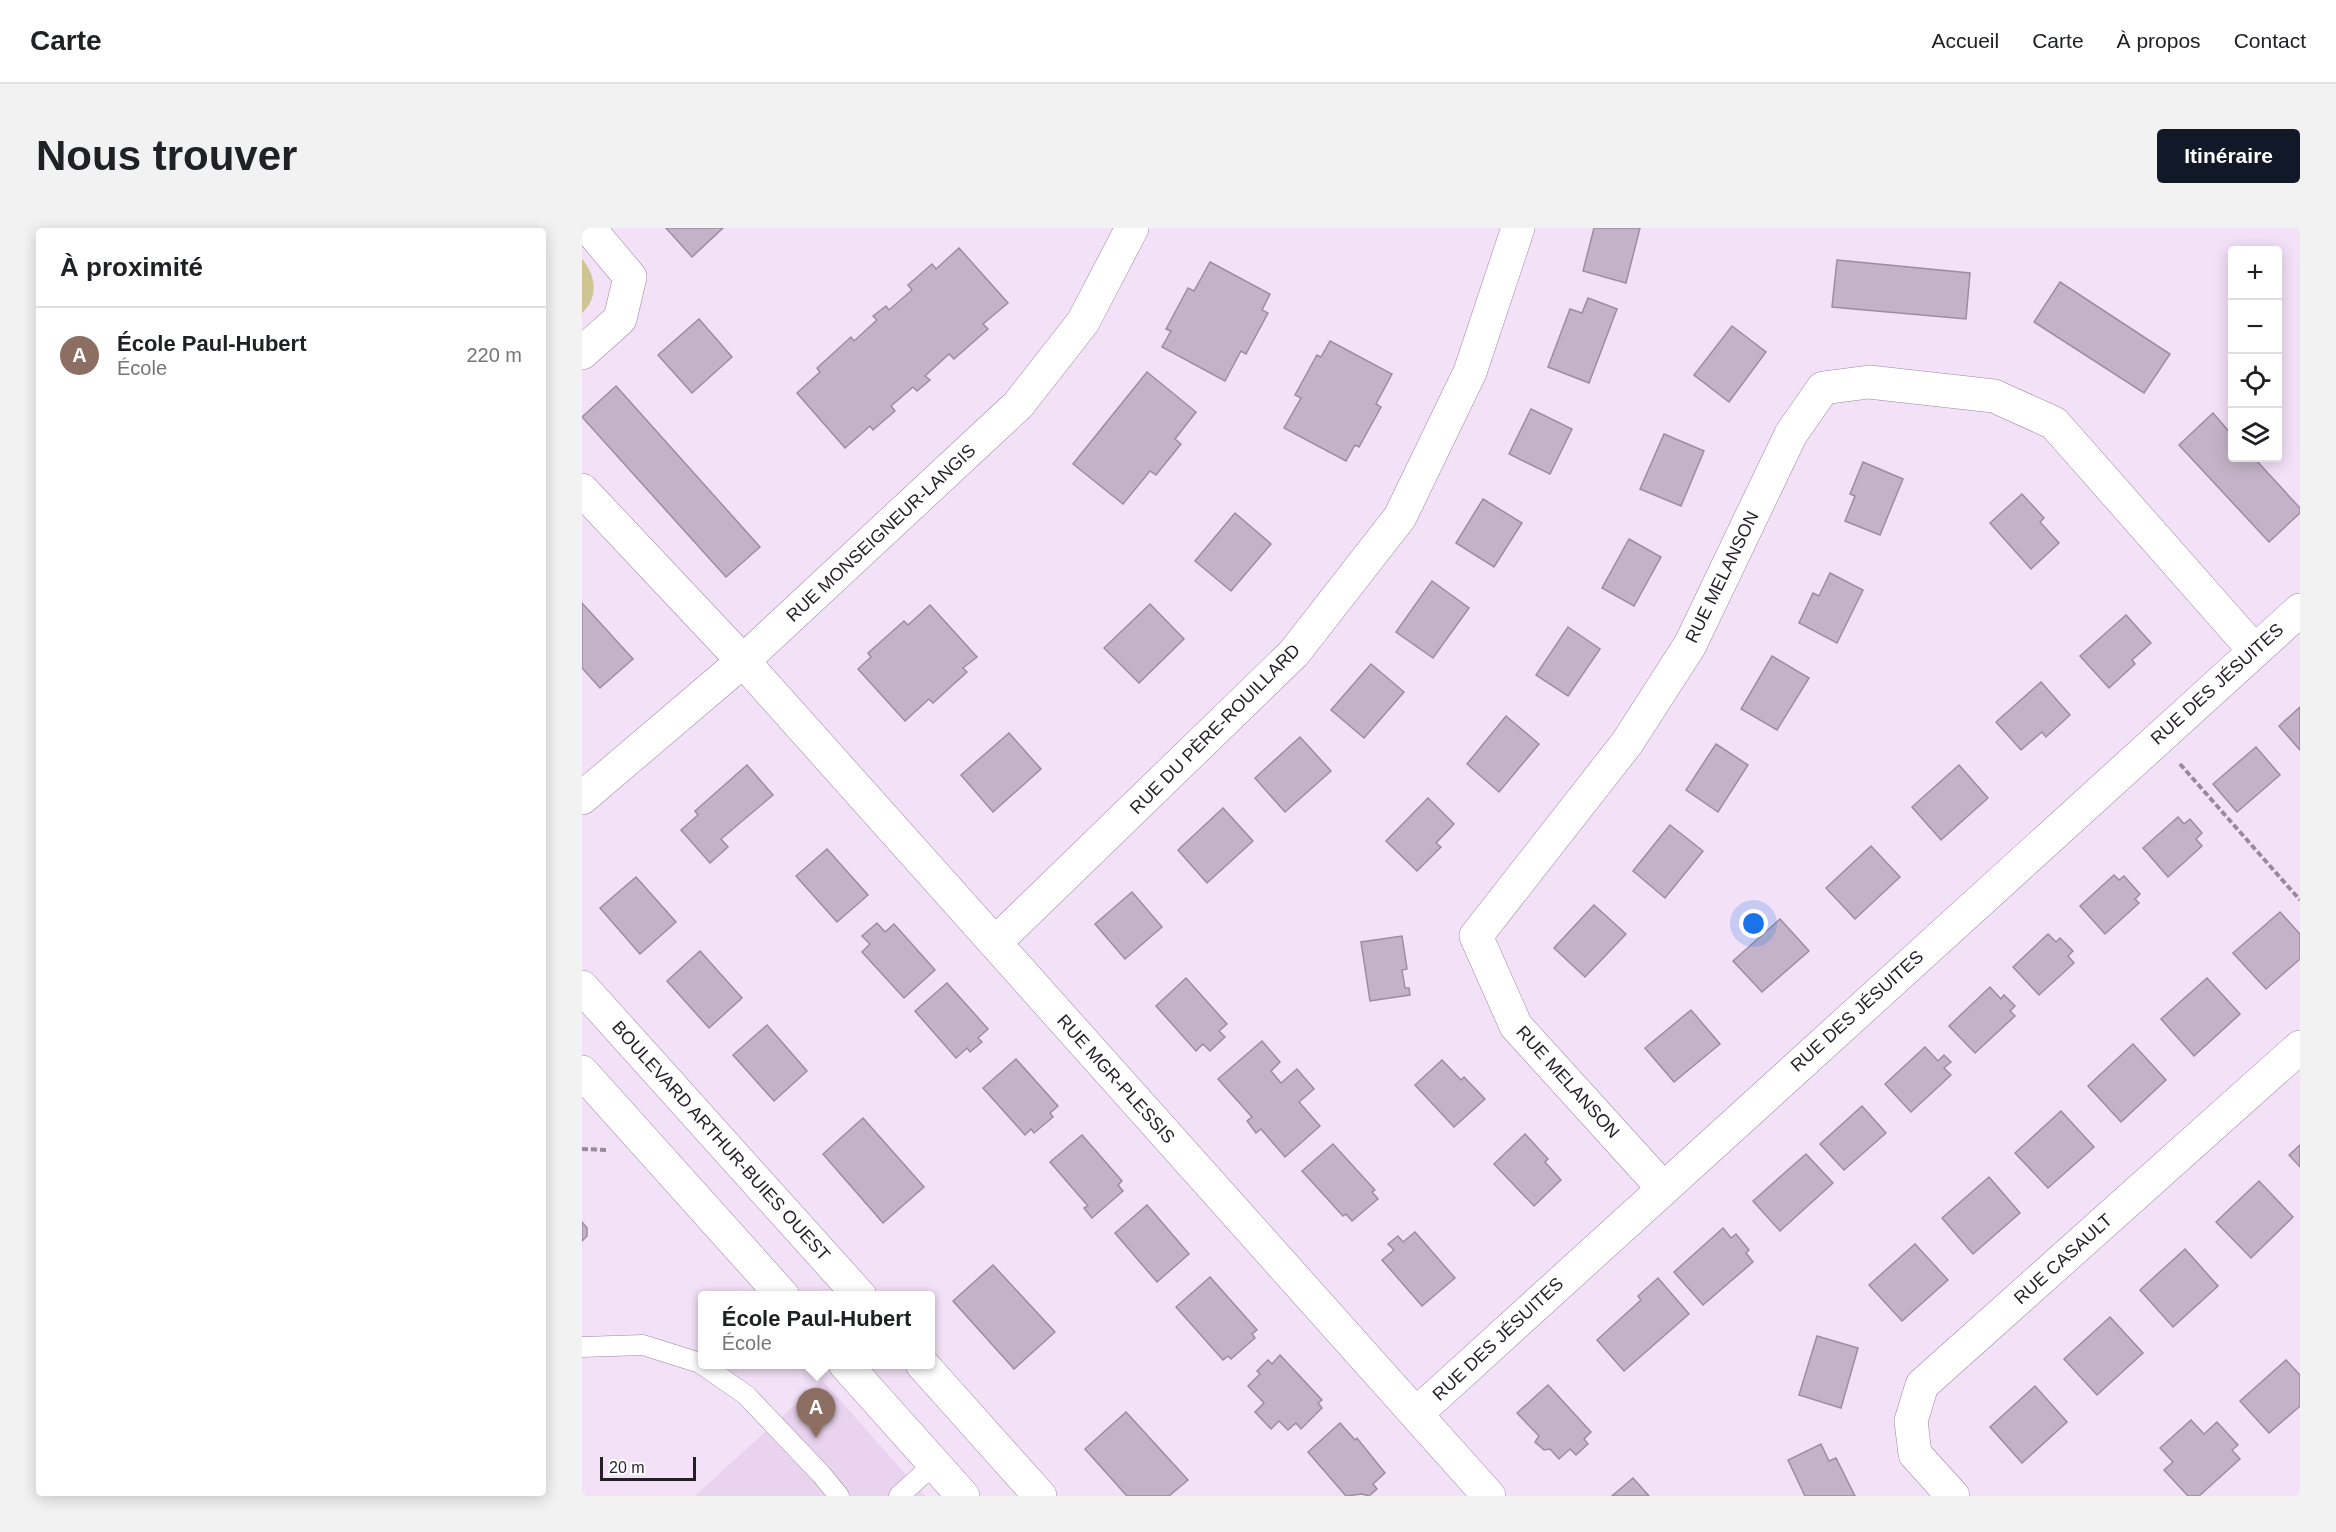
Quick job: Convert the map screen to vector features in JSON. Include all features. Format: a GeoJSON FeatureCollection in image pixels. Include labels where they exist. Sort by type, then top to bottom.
{"type":"FeatureCollection","features":[{"type":"Feature","properties":{"kind":"street"},"geometry":{"type":"LineString","coordinates":[[582,353],[620,318],[630,276],[590,228]]}},
{"type":"Feature","properties":{"kind":"street","name":"RUE MONSEIGNEUR-LANGIS"},"geometry":{"type":"LineString","coordinates":[[582,798],[743,661],[1018,405],[1083,321],[1132,228]]}},
{"type":"Feature","properties":{"kind":"street","name":"RUE DU PÈRE-ROUILLARD"},"geometry":{"type":"LineString","coordinates":[[995,943],[1294,653],[1400,517],[1470,372],[1518,228]]}},
{"type":"Feature","properties":{"kind":"street","name":"RUE MELANSON"},"geometry":{"type":"LineString","coordinates":[[1663,1188],[1515,1026],[1476,936],[1627,744],[1690,645],[1791,434],[1823,388],[1869,382],[1995,396],[2054,423],[2254,650]]}},
{"type":"Feature","properties":{"kind":"street","name":"RUE MGR-PLESSIS"},"geometry":{"type":"LineString","coordinates":[[582,490],[743,661],[1489,1496]]}},
{"type":"Feature","properties":{"kind":"street","name":"RUE DES JÉSUITES"},"geometry":{"type":"LineString","coordinates":[[1416,1414],[2300,609]]}},
{"type":"Feature","properties":{"kind":"street","name":"BOULEVARD ARTHUR-BUIES OUEST"},"geometry":{"type":"LineString","coordinates":[[582,987],[856,1291]]}},
{"type":"Feature","properties":{"kind":"street","name":"RUE CASAULT"},"geometry":{"type":"LineString","coordinates":[[1953,1496],[1915,1455],[1911,1421],[1922,1385],[2300,1047]]}},
{"type":"Feature","properties":{"kind":"street"},"geometry":{"type":"LineString","coordinates":[[582,1072],[779,1291]]}},
{"type":"Feature","properties":{"kind":"street"},"geometry":{"type":"LineString","coordinates":[[849,1369],[963,1496]]}},
{"type":"Feature","properties":{"kind":"street"},"geometry":{"type":"LineString","coordinates":[[926,1369],[1040,1496]]}},
{"type":"Feature","properties":{"kind":"lane"},"geometry":{"type":"LineString","coordinates":[[582,1347],[643,1345],[698,1363]]}},
{"type":"Feature","properties":{"kind":"lane"},"geometry":{"type":"LineString","coordinates":[[707,1369],[746,1395],[839,1496]]}},
{"type":"Feature","properties":{"kind":"lane"},"geometry":{"type":"LineString","coordinates":[[898,1496],[934,1464]]}},
{"type":"Feature","properties":{"kind":"path"},"geometry":{"type":"LineString","coordinates":[[2158,738],[2300,900]]}},
{"type":"Feature","properties":{"kind":"shaded area"},"geometry":{"type":"Polygon","coordinates":[[[582,259],[587,265],[594,286],[591,300],[582,313],[582,259]]]}},
{"type":"Feature","properties":{"kind":"shaded area"},"geometry":{"type":"Polygon","coordinates":[[[822,1380],[925,1496],[695,1496],[822,1380]]]}},
{"type":"Feature","properties":{"kind":"building"},"geometry":{"type":"Polygon","coordinates":[[[666,228],[723,228],[692,257],[666,228]]]}},
{"type":"Feature","properties":{"kind":"building"},"geometry":{"type":"Polygon","coordinates":[[[1594,228],[1640,228],[1626,283],[1583,271],[1594,228]]]}},
{"type":"Feature","properties":{"kind":"building"},"geometry":{"type":"Polygon","coordinates":[[[959,248],[1008,303],[983,324],[988,329],[954,359],[949,354],[925,376],[930,380],[917,391],[913,387],[891,406],[895,411],[873,430],[870,426],[845,448],[797,393],[820,372],[817,368],[851,337],[854,341],[877,320],[873,316],[886,306],[889,310],[912,290],[908,285],[932,264],[936,269],[959,248]]]}},
{"type":"Feature","properties":{"kind":"building"},"geometry":{"type":"Polygon","coordinates":[[[1837,260],[1970,273],[1966,319],[1832,307],[1837,260]]]}},
{"type":"Feature","properties":{"kind":"building"},"geometry":{"type":"Polygon","coordinates":[[[1210,262],[1270,294],[1262,310],[1268,313],[1246,354],[1241,351],[1225,381],[1162,347],[1171,331],[1166,329],[1188,288],[1194,291],[1210,262]]]}},
{"type":"Feature","properties":{"kind":"building"},"geometry":{"type":"Polygon","coordinates":[[[2060,282],[2170,354],[2144,393],[2034,322],[2060,282]]]}},
{"type":"Feature","properties":{"kind":"building"},"geometry":{"type":"Polygon","coordinates":[[[1588,298],[1617,309],[1589,383],[1548,367],[1570,309],[1582,313],[1588,298]]]}},
{"type":"Feature","properties":{"kind":"building"},"geometry":{"type":"Polygon","coordinates":[[[699,319],[732,357],[692,393],[658,355],[699,319]]]}},
{"type":"Feature","properties":{"kind":"building"},"geometry":{"type":"Polygon","coordinates":[[[1732,326],[1766,352],[1729,402],[1694,375],[1732,326]]]}},
{"type":"Feature","properties":{"kind":"building"},"geometry":{"type":"Polygon","coordinates":[[[1330,341],[1392,374],[1376,404],[1381,407],[1359,447],[1355,445],[1346,461],[1284,428],[1301,398],[1295,395],[1317,355],[1321,357],[1330,341]]]}},
{"type":"Feature","properties":{"kind":"building"},"geometry":{"type":"Polygon","coordinates":[[[1147,372],[1196,412],[1175,439],[1181,444],[1156,475],[1150,471],[1123,504],[1073,464],[1147,372]]]}},
{"type":"Feature","properties":{"kind":"building"},"geometry":{"type":"Polygon","coordinates":[[[616,386],[760,547],[726,577],[582,417],[616,386]]]}},
{"type":"Feature","properties":{"kind":"building"},"geometry":{"type":"Polygon","coordinates":[[[1531,409],[1572,429],[1550,474],[1509,454],[1531,409]]]}},
{"type":"Feature","properties":{"kind":"building"},"geometry":{"type":"Polygon","coordinates":[[[2213,413],[2228,430],[2228,462],[2258,462],[2300,508],[2300,513],[2269,542],[2179,445],[2213,413]]]}},
{"type":"Feature","properties":{"kind":"building"},"geometry":{"type":"Polygon","coordinates":[[[1664,434],[1704,451],[1681,506],[1640,489],[1664,434]]]}},
{"type":"Feature","properties":{"kind":"building"},"geometry":{"type":"Polygon","coordinates":[[[1863,462],[1903,479],[1880,535],[1845,521],[1855,496],[1850,494],[1863,462]]]}},
{"type":"Feature","properties":{"kind":"building"},"geometry":{"type":"Polygon","coordinates":[[[2022,494],[2044,518],[2040,522],[2059,543],[2031,569],[1990,523],[2022,494]]]}},
{"type":"Feature","properties":{"kind":"building"},"geometry":{"type":"Polygon","coordinates":[[[1483,499],[1522,523],[1494,567],[1456,543],[1483,499]]]}},
{"type":"Feature","properties":{"kind":"building"},"geometry":{"type":"Polygon","coordinates":[[[1235,513],[1271,544],[1231,591],[1195,561],[1235,513]]]}},
{"type":"Feature","properties":{"kind":"building"},"geometry":{"type":"Polygon","coordinates":[[[1629,539],[1661,557],[1634,606],[1602,588],[1629,539]]]}},
{"type":"Feature","properties":{"kind":"building"},"geometry":{"type":"Polygon","coordinates":[[[1830,573],[1863,590],[1837,643],[1799,623],[1813,593],[1819,596],[1830,573]]]}},
{"type":"Feature","properties":{"kind":"building"},"geometry":{"type":"Polygon","coordinates":[[[1432,581],[1469,608],[1433,658],[1396,632],[1432,581]]]}},
{"type":"Feature","properties":{"kind":"building"},"geometry":{"type":"Polygon","coordinates":[[[582,603],[633,659],[600,688],[582,668],[582,603]]]}},
{"type":"Feature","properties":{"kind":"building"},"geometry":{"type":"Polygon","coordinates":[[[1150,604],[1184,639],[1139,683],[1104,648],[1150,604]]]}},
{"type":"Feature","properties":{"kind":"building"},"geometry":{"type":"Polygon","coordinates":[[[930,605],[977,657],[963,668],[967,672],[933,703],[929,699],[905,721],[858,669],[871,657],[868,653],[904,621],[908,625],[930,605]]]}},
{"type":"Feature","properties":{"kind":"building"},"geometry":{"type":"Polygon","coordinates":[[[2126,615],[2151,643],[2132,660],[2135,664],[2109,688],[2080,656],[2126,615]]]}},
{"type":"Feature","properties":{"kind":"building"},"geometry":{"type":"Polygon","coordinates":[[[1568,627],[1600,649],[1568,696],[1536,675],[1568,627]]]}},
{"type":"Feature","properties":{"kind":"building"},"geometry":{"type":"Polygon","coordinates":[[[1772,656],[1809,678],[1777,730],[1741,709],[1772,656]]]}},
{"type":"Feature","properties":{"kind":"building"},"geometry":{"type":"Polygon","coordinates":[[[1371,664],[1404,692],[1364,738],[1331,710],[1371,664]]]}},
{"type":"Feature","properties":{"kind":"building"},"geometry":{"type":"Polygon","coordinates":[[[2041,682],[2070,715],[2046,737],[2042,732],[2021,750],[1996,722],[2041,682]]]}},
{"type":"Feature","properties":{"kind":"building"},"geometry":{"type":"Polygon","coordinates":[[[2300,707],[2300,750],[2279,726],[2300,707]]]}},
{"type":"Feature","properties":{"kind":"building"},"geometry":{"type":"Polygon","coordinates":[[[1506,716],[1539,744],[1499,792],[1467,764],[1506,716]]]}},
{"type":"Feature","properties":{"kind":"building"},"geometry":{"type":"Polygon","coordinates":[[[1009,733],[1041,769],[993,812],[961,775],[1009,733]]]}},
{"type":"Feature","properties":{"kind":"building"},"geometry":{"type":"Polygon","coordinates":[[[1300,737],[1331,771],[1285,812],[1255,778],[1300,737]]]}},
{"type":"Feature","properties":{"kind":"building"},"geometry":{"type":"Polygon","coordinates":[[[1716,744],[1748,765],[1718,812],[1686,790],[1716,744]]]}},
{"type":"Feature","properties":{"kind":"building"},"geometry":{"type":"Polygon","coordinates":[[[2256,747],[2280,775],[2237,812],[2213,784],[2256,747]]]}},
{"type":"Feature","properties":{"kind":"building"},"geometry":{"type":"Polygon","coordinates":[[[747,765],[773,795],[721,839],[728,847],[710,863],[681,830],[698,815],[695,811],[747,765]]]}},
{"type":"Feature","properties":{"kind":"building"},"geometry":{"type":"Polygon","coordinates":[[[1959,765],[1988,798],[1941,840],[1912,807],[1959,765]]]}},
{"type":"Feature","properties":{"kind":"building"},"geometry":{"type":"Polygon","coordinates":[[[1428,798],[1454,824],[1436,843],[1441,847],[1417,871],[1386,841],[1428,798]]]}},
{"type":"Feature","properties":{"kind":"building"},"geometry":{"type":"Polygon","coordinates":[[[1223,808],[1253,841],[1207,883],[1178,850],[1223,808]]]}},
{"type":"Feature","properties":{"kind":"building"},"geometry":{"type":"Polygon","coordinates":[[[2178,817],[2184,824],[2190,819],[2202,833],[2196,839],[2202,846],[2168,877],[2143,848],[2178,817]]]}},
{"type":"Feature","properties":{"kind":"building"},"geometry":{"type":"Polygon","coordinates":[[[1670,825],[1703,851],[1665,898],[1633,871],[1670,825]]]}},
{"type":"Feature","properties":{"kind":"building"},"geometry":{"type":"Polygon","coordinates":[[[1871,846],[1900,877],[1855,919],[1826,888],[1871,846]]]}},
{"type":"Feature","properties":{"kind":"building"},"geometry":{"type":"Polygon","coordinates":[[[827,849],[868,895],[837,922],[796,876],[827,849]]]}},
{"type":"Feature","properties":{"kind":"building"},"geometry":{"type":"Polygon","coordinates":[[[2114,875],[2119,880],[2124,876],[2140,894],[2135,899],[2139,903],[2105,934],[2080,906],[2114,875]]]}},
{"type":"Feature","properties":{"kind":"building"},"geometry":{"type":"Polygon","coordinates":[[[636,877],[676,922],[640,954],[600,908],[636,877]]]}},
{"type":"Feature","properties":{"kind":"building"},"geometry":{"type":"Polygon","coordinates":[[[1132,892],[1162,927],[1125,959],[1095,924],[1132,892]]]}},
{"type":"Feature","properties":{"kind":"building"},"geometry":{"type":"Polygon","coordinates":[[[1594,905],[1626,934],[1585,977],[1554,948],[1594,905]]]}},
{"type":"Feature","properties":{"kind":"building"},"geometry":{"type":"Polygon","coordinates":[[[2280,912],[2300,934],[2300,959],[2266,989],[2233,953],[2280,912]]]}},
{"type":"Feature","properties":{"kind":"building"},"geometry":{"type":"Polygon","coordinates":[[[1780,919],[1809,951],[1762,992],[1733,961],[1780,919]]]}},
{"type":"Feature","properties":{"kind":"building"},"geometry":{"type":"Polygon","coordinates":[[[877,923],[885,932],[894,924],[935,970],[904,998],[862,952],[870,944],[862,936],[877,923]]]}},
{"type":"Feature","properties":{"kind":"building"},"geometry":{"type":"Polygon","coordinates":[[[2048,934],[2056,942],[2060,938],[2073,951],[2068,956],[2074,963],[2039,995],[2013,967],[2048,934]]]}},
{"type":"Feature","properties":{"kind":"building"},"geometry":{"type":"Polygon","coordinates":[[[1402,936],[1407,969],[1402,970],[1405,988],[1409,988],[1410,995],[1370,1001],[1361,942],[1402,936]]]}},
{"type":"Feature","properties":{"kind":"building"},"geometry":{"type":"Polygon","coordinates":[[[700,951],[742,998],[709,1028],[667,981],[700,951]]]}},
{"type":"Feature","properties":{"kind":"building"},"geometry":{"type":"Polygon","coordinates":[[[1186,978],[1227,1024],[1219,1031],[1225,1037],[1210,1051],[1203,1044],[1196,1051],[1156,1006],[1186,978]]]}},
{"type":"Feature","properties":{"kind":"building"},"geometry":{"type":"Polygon","coordinates":[[[2207,978],[2240,1014],[2194,1056],[2161,1019],[2207,978]]]}},
{"type":"Feature","properties":{"kind":"building"},"geometry":{"type":"Polygon","coordinates":[[[947,983],[988,1029],[978,1038],[982,1042],[970,1052],[967,1048],[956,1058],[915,1011],[947,983]]]}},
{"type":"Feature","properties":{"kind":"building"},"geometry":{"type":"Polygon","coordinates":[[[1990,987],[2001,999],[2004,995],[2015,1006],[2010,1011],[2015,1016],[1975,1053],[1949,1026],[1990,987]]]}},
{"type":"Feature","properties":{"kind":"building"},"geometry":{"type":"Polygon","coordinates":[[[1691,1010],[1720,1044],[1674,1082],[1645,1048],[1691,1010]]]}},
{"type":"Feature","properties":{"kind":"building"},"geometry":{"type":"Polygon","coordinates":[[[767,1025],[807,1071],[774,1101],[733,1055],[767,1025]]]}},
{"type":"Feature","properties":{"kind":"building"},"geometry":{"type":"Polygon","coordinates":[[[1262,1041],[1280,1062],[1271,1071],[1281,1083],[1297,1069],[1314,1089],[1299,1102],[1320,1126],[1285,1157],[1261,1129],[1256,1133],[1247,1121],[1252,1117],[1218,1079],[1262,1041]]]}},
{"type":"Feature","properties":{"kind":"building"},"geometry":{"type":"Polygon","coordinates":[[[2133,1044],[2166,1080],[2121,1122],[2088,1086],[2133,1044]]]}},
{"type":"Feature","properties":{"kind":"building"},"geometry":{"type":"Polygon","coordinates":[[[1925,1047],[1938,1061],[1944,1055],[1951,1062],[1944,1068],[1951,1075],[1911,1112],[1885,1084],[1925,1047]]]}},
{"type":"Feature","properties":{"kind":"building"},"geometry":{"type":"Polygon","coordinates":[[[1016,1059],[1058,1106],[1050,1113],[1053,1117],[1034,1133],[1031,1129],[1025,1135],[983,1088],[1016,1059]]]}},
{"type":"Feature","properties":{"kind":"building"},"geometry":{"type":"Polygon","coordinates":[[[1442,1060],[1461,1080],[1464,1077],[1485,1099],[1454,1127],[1415,1085],[1442,1060]]]}},
{"type":"Feature","properties":{"kind":"building"},"geometry":{"type":"Polygon","coordinates":[[[1862,1106],[1886,1133],[1844,1170],[1820,1144],[1862,1106]]]}},
{"type":"Feature","properties":{"kind":"building"},"geometry":{"type":"Polygon","coordinates":[[[2061,1111],[2094,1147],[2048,1188],[2015,1153],[2061,1111]]]}},
{"type":"Feature","properties":{"kind":"building"},"geometry":{"type":"Polygon","coordinates":[[[863,1118],[924,1187],[883,1223],[823,1154],[863,1118]]]}},
{"type":"Feature","properties":{"kind":"building"},"geometry":{"type":"Polygon","coordinates":[[[1525,1134],[1548,1159],[1545,1162],[1561,1180],[1534,1206],[1494,1164],[1525,1134]]]}},
{"type":"Feature","properties":{"kind":"building"},"geometry":{"type":"Polygon","coordinates":[[[1082,1135],[1122,1181],[1118,1185],[1123,1191],[1092,1218],[1084,1208],[1088,1206],[1050,1162],[1082,1135]]]}},
{"type":"Feature","properties":{"kind":"building"},"geometry":{"type":"Polygon","coordinates":[[[1333,1144],[1375,1190],[1372,1192],[1378,1199],[1352,1221],[1346,1214],[1343,1216],[1302,1171],[1333,1144]]]}},
{"type":"Feature","properties":{"kind":"building"},"geometry":{"type":"Polygon","coordinates":[[[2300,1145],[2300,1167],[2289,1155],[2300,1145]]]}},
{"type":"Feature","properties":{"kind":"building"},"geometry":{"type":"Polygon","coordinates":[[[1806,1154],[1833,1183],[1780,1231],[1753,1201],[1806,1154]]]}},
{"type":"Feature","properties":{"kind":"building"},"geometry":{"type":"Polygon","coordinates":[[[1989,1177],[2020,1213],[1973,1254],[1942,1218],[1989,1177]]]}},
{"type":"Feature","properties":{"kind":"building"},"geometry":{"type":"Polygon","coordinates":[[[2259,1181],[2293,1217],[2251,1258],[2216,1222],[2259,1181]]]}},
{"type":"Feature","properties":{"kind":"building"},"geometry":{"type":"Polygon","coordinates":[[[1147,1205],[1189,1254],[1157,1282],[1115,1233],[1147,1205]]]}},
{"type":"Feature","properties":{"kind":"building"},"geometry":{"type":"Polygon","coordinates":[[[582,1222],[587,1228],[587,1236],[582,1241],[582,1222]]]}},
{"type":"Feature","properties":{"kind":"building"},"geometry":{"type":"Polygon","coordinates":[[[1723,1228],[1731,1238],[1736,1234],[1749,1250],[1746,1253],[1753,1262],[1703,1305],[1674,1272],[1723,1228]]]}},
{"type":"Feature","properties":{"kind":"building"},"geometry":{"type":"Polygon","coordinates":[[[1415,1232],[1455,1278],[1422,1306],[1382,1260],[1394,1250],[1388,1244],[1398,1236],[1403,1242],[1415,1232]]]}},
{"type":"Feature","properties":{"kind":"building"},"geometry":{"type":"Polygon","coordinates":[[[1915,1244],[1948,1280],[1902,1321],[1869,1285],[1915,1244]]]}},
{"type":"Feature","properties":{"kind":"building"},"geometry":{"type":"Polygon","coordinates":[[[2185,1249],[2218,1286],[2173,1327],[2140,1290],[2185,1249]]]}},
{"type":"Feature","properties":{"kind":"building"},"geometry":{"type":"Polygon","coordinates":[[[993,1265],[1055,1332],[1014,1369],[953,1301],[993,1265]]]}},
{"type":"Feature","properties":{"kind":"building"},"geometry":{"type":"Polygon","coordinates":[[[1210,1277],[1257,1330],[1252,1334],[1255,1338],[1231,1359],[1228,1356],[1223,1360],[1176,1307],[1210,1277]]]}},
{"type":"Feature","properties":{"kind":"building"},"geometry":{"type":"Polygon","coordinates":[[[1658,1278],[1689,1314],[1624,1371],[1597,1340],[1641,1300],[1638,1296],[1658,1278]]]}},
{"type":"Feature","properties":{"kind":"building"},"geometry":{"type":"Polygon","coordinates":[[[2110,1317],[2143,1353],[2097,1395],[2064,1359],[2110,1317]]]}},
{"type":"Feature","properties":{"kind":"building"},"geometry":{"type":"Polygon","coordinates":[[[1817,1336],[1858,1348],[1841,1408],[1799,1395],[1817,1336]]]}},
{"type":"Feature","properties":{"kind":"building"},"geometry":{"type":"Polygon","coordinates":[[[1280,1355],[1322,1400],[1318,1403],[1322,1408],[1301,1429],[1296,1423],[1288,1430],[1279,1421],[1271,1429],[1255,1412],[1264,1403],[1248,1386],[1260,1374],[1257,1371],[1268,1360],[1272,1364],[1280,1355]]]}},
{"type":"Feature","properties":{"kind":"building"},"geometry":{"type":"Polygon","coordinates":[[[2286,1360],[2300,1375],[2300,1406],[2269,1433],[2240,1401],[2286,1360]]]}},
{"type":"Feature","properties":{"kind":"building"},"geometry":{"type":"Polygon","coordinates":[[[1548,1385],[1591,1432],[1584,1439],[1588,1444],[1576,1455],[1570,1449],[1559,1459],[1550,1449],[1544,1450],[1535,1442],[1539,1436],[1517,1413],[1548,1385]]]}},
{"type":"Feature","properties":{"kind":"building"},"geometry":{"type":"Polygon","coordinates":[[[2035,1386],[2067,1422],[2022,1463],[1990,1427],[2035,1386]]]}},
{"type":"Feature","properties":{"kind":"building"},"geometry":{"type":"Polygon","coordinates":[[[1126,1412],[1188,1480],[1169,1496],[1127,1496],[1085,1449],[1126,1412]]]}},
{"type":"Feature","properties":{"kind":"building"},"geometry":{"type":"Polygon","coordinates":[[[2191,1420],[2204,1434],[2217,1422],[2238,1445],[2232,1450],[2240,1459],[2199,1496],[2188,1496],[2164,1470],[2173,1462],[2160,1448],[2191,1420]]]}},
{"type":"Feature","properties":{"kind":"building"},"geometry":{"type":"Polygon","coordinates":[[[1340,1423],[1355,1440],[1357,1438],[1385,1473],[1373,1484],[1377,1489],[1369,1496],[1362,1494],[1346,1496],[1308,1452],[1340,1423]]]}},
{"type":"Feature","properties":{"kind":"building"},"geometry":{"type":"Polygon","coordinates":[[[1821,1444],[1829,1461],[1836,1458],[1855,1496],[1805,1496],[1788,1460],[1821,1444]]]}},
{"type":"Feature","properties":{"kind":"building"},"geometry":{"type":"Polygon","coordinates":[[[1633,1478],[1649,1496],[1612,1496],[1633,1478]]]}},
{"type":"Feature","properties":{"kind":"place","name":"École Paul-Hubert"},"geometry":{"type":"Point","coordinates":[816,1438]}}]}
